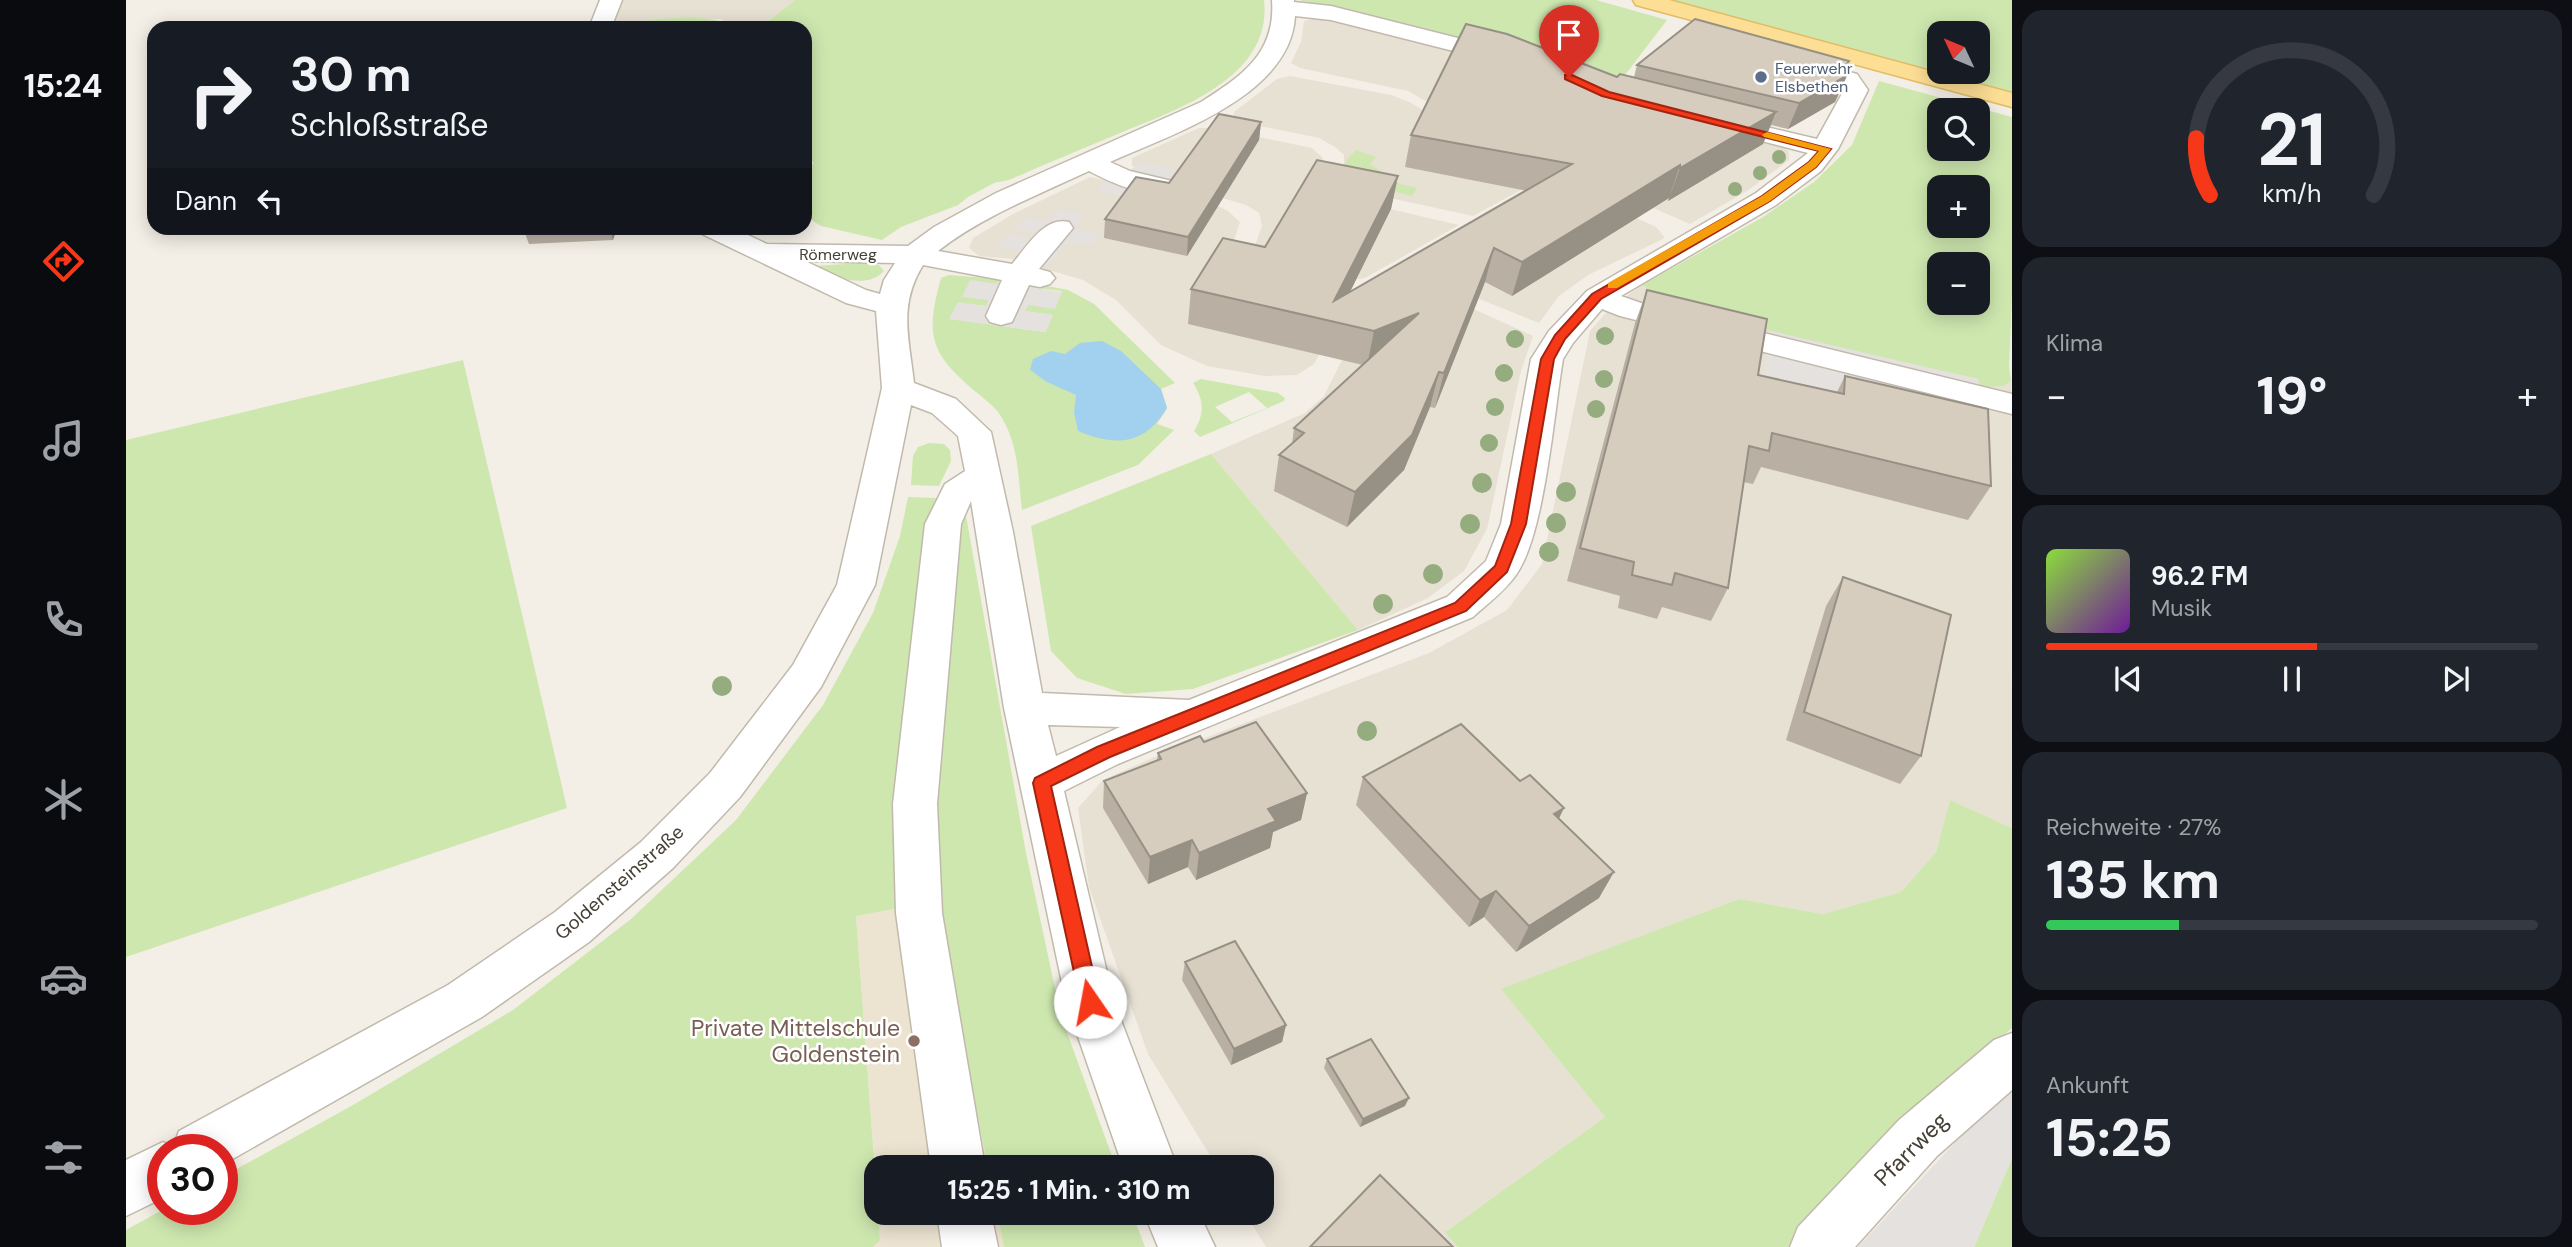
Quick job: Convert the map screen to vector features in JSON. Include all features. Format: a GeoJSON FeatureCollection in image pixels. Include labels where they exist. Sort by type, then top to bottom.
{"type":"FeatureCollection","features":[{"type":"Feature","properties":{"kind":"main road"},"geometry":{"type":"LineString","coordinates":[[1644,0],[2012,100]]}},
{"type":"Feature","properties":{"kind":"street"},"geometry":{"type":"LineString","coordinates":[[603,21],[611,0]]}},
{"type":"Feature","properties":{"kind":"street"},"geometry":{"type":"LineString","coordinates":[[915,255],[944,233],[1006,199],[1200,112],[1272,70],[1284,30],[1284,4],[1331,13],[1528,63]]}},
{"type":"Feature","properties":{"kind":"street"},"geometry":{"type":"LineString","coordinates":[[1041,783],[1103,752],[1461,607],[1502,568],[1519,524],[1548,359],[1547,333],[1597,297],[1701,234],[1766,199],[1812,165],[1825,149],[1856,90],[1849,79],[1699,37],[1713,19]]}},
{"type":"Feature","properties":{"kind":"street"},"geometry":{"type":"LineString","coordinates":[[1200,112],[1224,123]]}},
{"type":"Feature","properties":{"kind":"street"},"geometry":{"type":"LineString","coordinates":[[1689,116],[1825,149]]}},
{"type":"Feature","properties":{"kind":"street"},"geometry":{"type":"LineString","coordinates":[[1089,161],[1121,177],[1163,187]]}},
{"type":"Feature","properties":{"kind":"street"},"geometry":{"type":"LineString","coordinates":[[1675,223],[1701,234]]}},
{"type":"Feature","properties":{"kind":"street"},"geometry":{"type":"LineString","coordinates":[[1001,316],[1030,276],[1059,228]]}},
{"type":"Feature","properties":{"kind":"street","name":"Römerweg"},"geometry":{"type":"LineString","coordinates":[[727,235],[856,297],[891,305]]}},
{"type":"Feature","properties":{"kind":"street","name":"Römerweg"},"geometry":{"type":"LineString","coordinates":[[762,252],[915,255],[1030,276]]}},
{"type":"Feature","properties":{"kind":"street","name":"Goldensteinstraße"},"geometry":{"type":"LineString","coordinates":[[227,1134],[466,1001],[572,927],[657,855],[725,785],[807,676],[856,585],[898,388],[891,305],[899,280],[915,255]]}},
{"type":"Feature","properties":{"kind":"street"},"geometry":{"type":"LineString","coordinates":[[1597,297],[1631,310],[2012,404]]}},
{"type":"Feature","properties":{"kind":"street"},"geometry":{"type":"LineString","coordinates":[[898,388],[944,406],[974,432],[995,532],[1024,708],[1090,1002],[1146,1155]]}},
{"type":"Feature","properties":{"kind":"street"},"geometry":{"type":"LineString","coordinates":[[955,1155],[919,913],[915,804],[943,524],[957,492],[983,476]]}},
{"type":"Feature","properties":{"kind":"street"},"geometry":{"type":"LineString","coordinates":[[1024,708],[1196,714]]}},
{"type":"Feature","properties":{"kind":"street","name":"Pfarrweg"},"geometry":{"type":"LineString","coordinates":[[1818,1247],[1918,1138],[2012,1057]]}},
{"type":"Feature","properties":{"kind":"street"},"geometry":{"type":"LineString","coordinates":[[126,1189],[147,1178]]}},
{"type":"Feature","properties":{"kind":"street"},"geometry":{"type":"LineString","coordinates":[[966,1225],[970,1247]]}},
{"type":"Feature","properties":{"kind":"street"},"geometry":{"type":"LineString","coordinates":[[1177,1225],[1187,1247]]}},
{"type":"Feature","properties":{"kind":"shaded area"},"geometry":{"type":"Polygon","coordinates":[[[620,0],[795,0],[766,21],[610,21],[620,0]]]}},
{"type":"Feature","properties":{"kind":"shaded area"},"geometry":{"type":"Polygon","coordinates":[[[1316,18],[1543,72],[1446,113],[1408,91],[1300,68],[1291,63],[1301,42],[1304,21],[1316,18]]]}},
{"type":"Feature","properties":{"kind":"shaded area"},"geometry":{"type":"Polygon","coordinates":[[[1290,76],[1391,95],[1409,102],[1545,177],[1473,216],[1358,191],[1344,170],[1344,155],[1335,147],[1319,138],[1240,122],[1233,117],[1234,112],[1277,79],[1290,76]]]}},
{"type":"Feature","properties":{"kind":"shaded area"},"geometry":{"type":"Polygon","coordinates":[[[1685,125],[1775,141],[1789,151],[1789,160],[1747,191],[1690,224],[1600,185],[1685,125]]]}},
{"type":"Feature","properties":{"kind":"shaded area"},"geometry":{"type":"Polygon","coordinates":[[[1199,128],[1215,128],[1312,148],[1323,158],[1320,177],[1342,198],[1459,225],[1365,278],[1353,280],[1254,248],[1262,226],[1259,213],[1246,205],[1185,187],[1132,166],[1132,158],[1199,128]]]}},
{"type":"Feature","properties":{"kind":"shaded area"},"geometry":{"type":"Polygon","coordinates":[[[1140,163],[1176,168],[1163,187],[1130,198],[1097,191],[1109,176],[1121,177],[1140,163]]]}},
{"type":"Feature","properties":{"kind":"shaded area"},"geometry":{"type":"Polygon","coordinates":[[[1090,177],[1212,203],[1228,211],[1240,222],[1232,246],[1350,296],[1314,364],[1297,375],[1265,376],[1207,366],[1161,345],[1116,300],[1083,280],[1012,259],[979,256],[969,248],[973,238],[1013,214],[1090,177]]]}},
{"type":"Feature","properties":{"kind":"shaded area"},"geometry":{"type":"Polygon","coordinates":[[[1557,190],[1580,192],[1656,227],[1665,238],[1588,275],[1559,296],[1539,323],[1472,296],[1557,190]]]}},
{"type":"Feature","properties":{"kind":"shaded area"},"geometry":{"type":"Polygon","coordinates":[[[1058,209],[1085,215],[1075,228],[1101,234],[1092,246],[1069,241],[1050,265],[1017,258],[1020,252],[997,247],[1008,234],[1032,239],[1036,233],[1015,229],[1025,217],[1047,222],[1058,209]]]}},
{"type":"Feature","properties":{"kind":"shaded area"},"geometry":{"type":"Polygon","coordinates":[[[1000,279],[1037,284],[1036,288],[1062,292],[1055,309],[1028,305],[1025,311],[1053,315],[1046,332],[949,319],[958,302],[986,306],[988,300],[962,297],[970,280],[997,284],[1000,279]]]}},
{"type":"Feature","properties":{"kind":"shaded area"},"geometry":{"type":"Polygon","coordinates":[[[1642,285],[1672,305],[1840,349],[2004,386],[2011,381],[2012,828],[1950,800],[1936,852],[1901,892],[1823,914],[1739,899],[1502,990],[1605,1117],[1446,1231],[1458,1247],[1266,1247],[1252,1225],[1274,1225],[1274,1155],[1210,1155],[1148,1054],[1089,887],[1078,808],[1103,780],[1152,758],[1429,653],[1507,610],[1542,564],[1590,331],[1611,307],[1642,285]]]}},
{"type":"Feature","properties":{"kind":"shaded area"},"geometry":{"type":"Polygon","coordinates":[[[1374,296],[1467,306],[1533,336],[1521,371],[1487,529],[1464,571],[1428,598],[1358,630],[1211,454],[1305,413],[1324,396],[1374,296]]]}},
{"type":"Feature","properties":{"kind":"shaded area"},"geometry":{"type":"Polygon","coordinates":[[[1770,331],[1978,379],[1979,440],[1762,387],[1770,331]]]}},
{"type":"Feature","properties":{"kind":"shaded area","name":"Private Mittelschule Goldenstein"},"geometry":{"type":"Polygon","coordinates":[[[934,903],[986,1155],[874,1155],[856,915],[934,903]]]}},
{"type":"Feature","properties":{"kind":"shaded area"},"geometry":{"type":"Polygon","coordinates":[[[2012,1081],[2012,1158],[1974,1247],[1858,1247],[2012,1081]]]}},
{"type":"Feature","properties":{"kind":"shaded area"},"geometry":{"type":"Polygon","coordinates":[[[879,1225],[999,1225],[1004,1247],[873,1247],[880,1239],[879,1225]]]}},
{"type":"Feature","properties":{"kind":"green space"},"geometry":{"type":"Polygon","coordinates":[[[795,0],[1264,0],[1263,27],[1253,51],[1237,71],[1216,88],[1166,114],[1009,180],[994,183],[958,205],[901,227],[882,240],[821,226],[812,220],[812,21],[766,21],[795,0]]]}},
{"type":"Feature","properties":{"kind":"green space"},"geometry":{"type":"Polygon","coordinates":[[[1299,0],[1596,0],[1667,20],[1622,79],[1299,0]]]}},
{"type":"Feature","properties":{"kind":"green space"},"geometry":{"type":"Polygon","coordinates":[[[1665,0],[2012,0],[2012,92],[1982,84],[1990,84],[1990,21],[1927,21],[1927,69],[1665,0]]]}},
{"type":"Feature","properties":{"kind":"green space"},"geometry":{"type":"Polygon","coordinates":[[[691,18],[718,21],[647,21],[691,18]]]}},
{"type":"Feature","properties":{"kind":"green space"},"geometry":{"type":"Polygon","coordinates":[[[1879,81],[1942,98],[1927,98],[1927,161],[1990,161],[1990,111],[2012,117],[2011,381],[2004,386],[1980,387],[1978,379],[1840,349],[1672,305],[1642,285],[1763,217],[1814,182],[1852,145],[1879,81]]]}},
{"type":"Feature","properties":{"kind":"green space"},"geometry":{"type":"Polygon","coordinates":[[[1356,150],[1376,157],[1370,164],[1400,184],[1417,188],[1412,196],[1389,190],[1344,170],[1347,159],[1356,150]]]}},
{"type":"Feature","properties":{"kind":"green space"},"geometry":{"type":"Polygon","coordinates":[[[861,263],[879,265],[884,271],[877,277],[859,281],[839,277],[813,266],[861,263]]]}},
{"type":"Feature","properties":{"kind":"green space"},"geometry":{"type":"Polygon","coordinates":[[[949,275],[1000,279],[986,306],[958,303],[950,319],[1045,332],[1052,315],[1025,311],[1028,305],[1062,291],[1036,288],[1037,284],[1068,290],[1094,304],[1175,383],[1161,389],[1167,408],[1157,424],[1174,430],[1138,465],[1022,510],[1014,447],[1005,423],[995,409],[945,362],[934,338],[936,296],[941,278],[949,275]]]}},
{"type":"Feature","properties":{"kind":"green space"},"geometry":{"type":"Polygon","coordinates":[[[463,360],[567,808],[126,957],[126,440],[463,360]]]}},
{"type":"Feature","properties":{"kind":"green space"},"geometry":{"type":"Polygon","coordinates":[[[1201,379],[1278,393],[1285,398],[1284,401],[1200,437],[1194,431],[1200,418],[1201,401],[1193,383],[1201,379]],[[1249,392],[1215,407],[1232,422],[1267,408],[1249,392]]]}},
{"type":"Feature","properties":{"kind":"green space"},"geometry":{"type":"Polygon","coordinates":[[[929,443],[944,444],[950,450],[951,461],[939,486],[911,485],[913,456],[918,447],[929,443]]]}},
{"type":"Feature","properties":{"kind":"green space"},"geometry":{"type":"Polygon","coordinates":[[[1211,454],[1358,630],[1193,689],[1126,694],[1077,678],[1051,651],[1031,526],[1211,454]]]}},
{"type":"Feature","properties":{"kind":"green space"},"geometry":{"type":"Polygon","coordinates":[[[908,497],[936,498],[930,522],[904,907],[856,916],[874,1155],[864,1155],[864,1225],[879,1225],[880,1240],[873,1247],[126,1247],[126,1230],[147,1218],[147,1225],[238,1225],[238,1168],[353,1105],[513,1010],[631,919],[736,820],[823,705],[873,613],[900,536],[908,497]]]}},
{"type":"Feature","properties":{"kind":"green space"},"geometry":{"type":"Polygon","coordinates":[[[965,510],[1026,853],[1061,1016],[1112,1155],[986,1155],[934,903],[936,799],[956,516],[965,510]]]}},
{"type":"Feature","properties":{"kind":"green space"},"geometry":{"type":"Polygon","coordinates":[[[1950,800],[2012,828],[2012,1028],[1849,1172],[1789,1247],[1458,1247],[1445,1232],[1605,1117],[1501,989],[1739,899],[1823,914],[1901,892],[1936,852],[1950,800]]]}},
{"type":"Feature","properties":{"kind":"green space"},"geometry":{"type":"Polygon","coordinates":[[[2012,1158],[2012,1247],[1974,1247],[2012,1158]]]}},
{"type":"Feature","properties":{"kind":"green space"},"geometry":{"type":"Polygon","coordinates":[[[999,1225],[1137,1225],[1145,1247],[1004,1247],[999,1225]]]}},
{"type":"Feature","properties":{"kind":"water"},"geometry":{"type":"Polygon","coordinates":[[[1102,341],[1121,351],[1161,389],[1167,408],[1149,429],[1139,436],[1117,441],[1078,431],[1074,412],[1076,395],[1047,382],[1030,370],[1033,359],[1051,351],[1065,354],[1080,343],[1102,341]]]}},
{"type":"Feature","properties":{"kind":"building"},"geometry":{"type":"Polygon","coordinates":[[[1695,19],[1849,61],[1846,65],[1851,67],[1846,76],[1799,103],[1637,65],[1695,19]]]}},
{"type":"Feature","properties":{"kind":"building"},"geometry":{"type":"Polygon","coordinates":[[[1466,24],[1507,34],[1617,77],[1620,74],[1776,112],[1680,168],[1680,165],[1522,262],[1494,248],[1444,373],[1439,372],[1412,435],[1355,492],[1279,455],[1304,433],[1294,428],[1419,313],[1374,331],[1191,289],[1223,238],[1265,247],[1317,160],[1398,176],[1334,301],[1572,164],[1411,135],[1466,24]]]}},
{"type":"Feature","properties":{"kind":"building"},"geometry":{"type":"Polygon","coordinates":[[[1219,114],[1261,122],[1188,237],[1105,219],[1136,177],[1169,183],[1219,114]]]}},
{"type":"Feature","properties":{"kind":"building"},"geometry":{"type":"Polygon","coordinates":[[[1647,290],[1767,319],[1758,375],[1844,394],[1845,376],[1988,409],[1991,486],[1772,433],[1769,451],[1749,446],[1728,588],[1675,573],[1672,585],[1632,575],[1634,562],[1580,548],[1647,290]]]}},
{"type":"Feature","properties":{"kind":"building"},"geometry":{"type":"Polygon","coordinates":[[[1843,577],[1951,615],[1921,756],[1804,712],[1843,577]]]}},
{"type":"Feature","properties":{"kind":"building"},"geometry":{"type":"Polygon","coordinates":[[[1256,722],[1307,793],[1268,809],[1276,821],[1199,853],[1192,840],[1150,857],[1104,781],[1161,759],[1158,753],[1200,736],[1204,742],[1256,722]]]}},
{"type":"Feature","properties":{"kind":"building"},"geometry":{"type":"Polygon","coordinates":[[[1461,724],[1520,781],[1530,775],[1564,808],[1554,814],[1614,872],[1529,926],[1496,891],[1480,900],[1363,777],[1461,724]]]}},
{"type":"Feature","properties":{"kind":"building"},"geometry":{"type":"Polygon","coordinates":[[[1235,941],[1286,1025],[1234,1049],[1185,962],[1235,941]]]}},
{"type":"Feature","properties":{"kind":"building"},"geometry":{"type":"Polygon","coordinates":[[[1371,1039],[1409,1098],[1363,1119],[1327,1059],[1371,1039]]]}},
{"type":"Feature","properties":{"kind":"building"},"geometry":{"type":"Polygon","coordinates":[[[1380,1175],[1453,1247],[1310,1247],[1380,1175]]]}},
{"type":"Feature","properties":{"kind":"slow traffic"},"geometry":{"type":"LineString","coordinates":[[1612,286],[1766,199],[1812,165],[1825,149],[1767,135]]}},
{"type":"Feature","properties":{"kind":"place","name":"Feuerwehr Elsbethen"},"geometry":{"type":"Point","coordinates":[1761,77]}},
{"type":"Feature","properties":{"kind":"place","name":"Private Mittelschule Goldenstein"},"geometry":{"type":"Point","coordinates":[914,1041]}},
{"type":"Feature","properties":{"kind":"route"},"geometry":{"type":"LineString","coordinates":[[1090,1002],[1041,783],[1103,752],[1461,607],[1502,568],[1519,524],[1548,359],[1560,338],[1582,311],[1616,283],[1766,199],[1812,165],[1825,149],[1605,94],[1569,77]]}}]}
